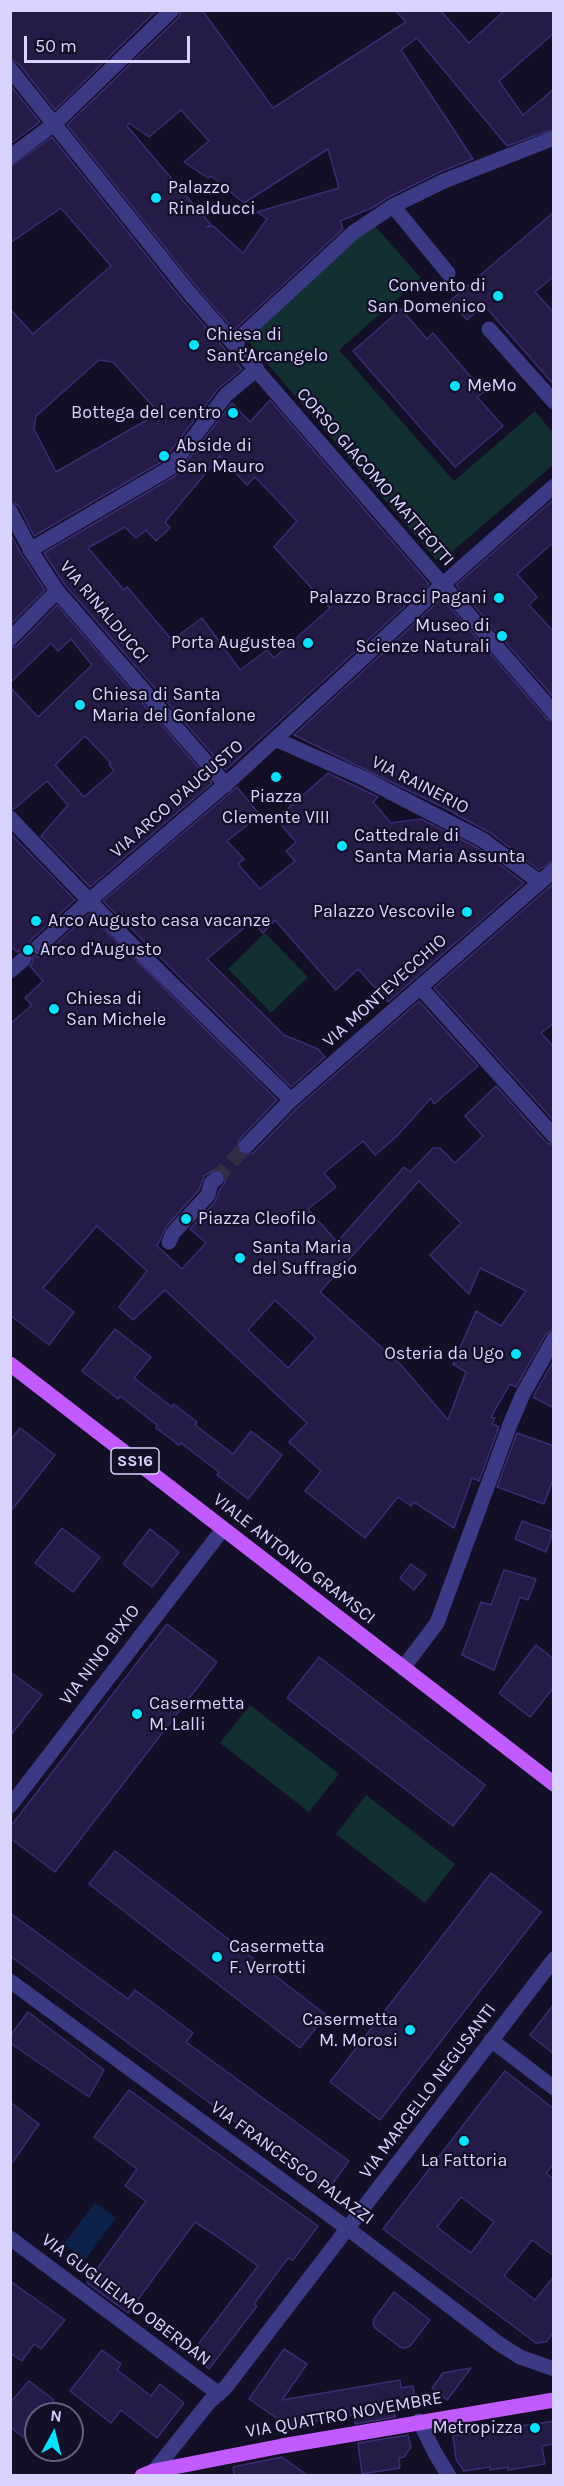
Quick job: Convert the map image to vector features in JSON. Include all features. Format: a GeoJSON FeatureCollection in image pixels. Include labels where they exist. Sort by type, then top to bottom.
{"type":"FeatureCollection","features":[{"type":"Feature","properties":{"kind":"main road","name":"VIALE ANTONIO GRAMSCI"},"geometry":{"type":"LineString","coordinates":[[10,1364],[554,1784]]}},
{"type":"Feature","properties":{"kind":"main road","name":"VIA QUATTRO NOVEMBRE"},"geometry":{"type":"LineString","coordinates":[[148,2473],[419,2421],[554,2400]]}},
{"type":"Feature","properties":{"kind":"street"},"geometry":{"type":"LineString","coordinates":[[10,157],[54,124],[171,10]]}},
{"type":"Feature","properties":{"kind":"street","name":"CORSO GIACOMO MATTEOTTI"},"geometry":{"type":"LineString","coordinates":[[10,69],[156,253],[554,712]]}},
{"type":"Feature","properties":{"kind":"street"},"geometry":{"type":"LineString","coordinates":[[234,343],[354,232],[393,206],[444,181],[554,138]]}},
{"type":"Feature","properties":{"kind":"street"},"geometry":{"type":"LineString","coordinates":[[393,206],[448,273]]}},
{"type":"Feature","properties":{"kind":"street"},"geometry":{"type":"LineString","coordinates":[[489,328],[554,402]]}},
{"type":"Feature","properties":{"kind":"street"},"geometry":{"type":"LineString","coordinates":[[30,550],[170,468],[226,396],[257,369]]}},
{"type":"Feature","properties":{"kind":"street","name":"VIA ARCO D'AUGUSTO"},"geometry":{"type":"LineString","coordinates":[[38,947],[226,785],[442,585],[551,495]]}},
{"type":"Feature","properties":{"kind":"street","name":"VIA RINALDUCCI"},"geometry":{"type":"LineString","coordinates":[[10,511],[30,550],[57,591],[226,785]]}},
{"type":"Feature","properties":{"kind":"street"},"geometry":{"type":"LineString","coordinates":[[10,639],[57,591]]}},
{"type":"Feature","properties":{"kind":"street","name":"VIA RAINERIO"},"geometry":{"type":"LineString","coordinates":[[275,740],[363,778],[483,840],[538,881]]}},
{"type":"Feature","properties":{"kind":"street"},"geometry":{"type":"LineString","coordinates":[[10,818],[124,937],[291,1100]]}},
{"type":"Feature","properties":{"kind":"street","name":"VIA MONTEVECCHIO"},"geometry":{"type":"LineString","coordinates":[[246,1146],[291,1100],[538,881],[554,870]]}},
{"type":"Feature","properties":{"kind":"street"},"geometry":{"type":"LineString","coordinates":[[10,971],[24,959]]}},
{"type":"Feature","properties":{"kind":"street"},"geometry":{"type":"LineString","coordinates":[[420,987],[554,1137]]}},
{"type":"Feature","properties":{"kind":"street"},"geometry":{"type":"LineString","coordinates":[[170,1242],[173,1233],[208,1195],[213,1181]]}},
{"type":"Feature","properties":{"kind":"street"},"geometry":{"type":"LineString","coordinates":[[403,1668],[437,1623],[511,1422],[534,1373],[554,1339]]}},
{"type":"Feature","properties":{"kind":"street","name":"VIA NINO BIXIO"},"geometry":{"type":"LineString","coordinates":[[10,1806],[223,1529]]}},
{"type":"Feature","properties":{"kind":"street","name":"VIA MARCELLO NEGUSANTI"},"geometry":{"type":"LineString","coordinates":[[148,2473],[210,2401],[234,2377],[554,1959]]}},
{"type":"Feature","properties":{"kind":"street","name":"VIA FRANCESCO PALAZZI"},"geometry":{"type":"LineString","coordinates":[[10,1981],[347,2228],[498,2343],[520,2357],[554,2370]]}},
{"type":"Feature","properties":{"kind":"street"},"geometry":{"type":"LineString","coordinates":[[491,2040],[554,2088]]}},
{"type":"Feature","properties":{"kind":"street","name":"VIA GUGLIELMO OBERDAN"},"geometry":{"type":"LineString","coordinates":[[10,2238],[219,2394]]}},
{"type":"Feature","properties":{"kind":"street"},"geometry":{"type":"LineString","coordinates":[[419,2421],[435,2454],[449,2475]]}},
{"type":"Feature","properties":{"kind":"green space"},"geometry":{"type":"Polygon","coordinates":[[[375,226],[421,278],[339,350],[454,481],[535,411],[553,433],[553,465],[439,563],[247,340],[360,236],[375,226]]]}},
{"type":"Feature","properties":{"kind":"green space"},"geometry":{"type":"Polygon","coordinates":[[[265,933],[308,977],[271,1013],[228,969],[265,933]]]}},
{"type":"Feature","properties":{"kind":"green space"},"geometry":{"type":"Polygon","coordinates":[[[250,1705],[339,1774],[309,1812],[220,1743],[250,1705]]]}},
{"type":"Feature","properties":{"kind":"green space"},"geometry":{"type":"Polygon","coordinates":[[[366,1795],[455,1864],[425,1903],[336,1834],[366,1795]]]}},
{"type":"Feature","properties":{"kind":"water"},"geometry":{"type":"Polygon","coordinates":[[[95,2203],[116,2218],[85,2260],[64,2244],[95,2203]]]}},
{"type":"Feature","properties":{"kind":"building"},"geometry":{"type":"Polygon","coordinates":[[[10,10],[157,10],[55,110],[18,63],[10,60],[10,10]]]}},
{"type":"Feature","properties":{"kind":"building"},"geometry":{"type":"Polygon","coordinates":[[[181,10],[202,10],[273,108],[406,22],[395,10],[440,10],[469,43],[505,10],[554,10],[554,33],[499,81],[523,115],[554,89],[554,129],[507,146],[417,38],[401,50],[473,159],[440,172],[372,208],[340,221],[343,229],[234,330],[194,284],[67,125],[179,17],[181,10]],[[181,110],[149,137],[129,123],[127,126],[211,225],[207,227],[213,226],[243,253],[267,219],[257,212],[339,188],[328,149],[244,203],[211,176],[208,178],[184,162],[209,141],[181,110]]]}},
{"type":"Feature","properties":{"kind":"building"},"geometry":{"type":"Polygon","coordinates":[[[10,85],[40,122],[10,144],[10,85]]]}},
{"type":"Feature","properties":{"kind":"building"},"geometry":{"type":"Polygon","coordinates":[[[52,137],[179,296],[242,369],[218,389],[163,461],[34,536],[19,506],[10,501],[10,309],[33,334],[111,266],[61,208],[10,243],[10,167],[52,137]],[[99,360],[36,416],[34,429],[56,472],[159,413],[113,362],[99,360]]]}},
{"type":"Feature","properties":{"kind":"building","name":"Convento di San Domenico"},"geometry":{"type":"Polygon","coordinates":[[[554,212],[554,276],[535,292],[554,313],[554,385],[484,305],[467,320],[450,301],[554,212]]]}},
{"type":"Feature","properties":{"kind":"building"},"geometry":{"type":"Polygon","coordinates":[[[401,309],[427,339],[433,333],[484,392],[477,397],[503,426],[455,467],[353,351],[401,309]]]}},
{"type":"Feature","properties":{"kind":"building"},"geometry":{"type":"Polygon","coordinates":[[[270,400],[429,584],[226,770],[65,585],[44,553],[175,476],[232,403],[250,422],[270,400]],[[220,456],[165,522],[170,528],[156,541],[146,530],[136,538],[125,527],[88,548],[124,590],[127,587],[172,640],[202,618],[240,670],[267,650],[274,658],[330,608],[274,547],[297,521],[255,477],[247,485],[220,456]]]}},
{"type":"Feature","properties":{"kind":"building"},"geometry":{"type":"Polygon","coordinates":[[[554,499],[554,542],[517,574],[537,597],[529,605],[554,632],[554,698],[456,585],[554,499]]]}},
{"type":"Feature","properties":{"kind":"building"},"geometry":{"type":"Polygon","coordinates":[[[10,533],[45,590],[10,625],[10,533]]]}},
{"type":"Feature","properties":{"kind":"building"},"geometry":{"type":"Polygon","coordinates":[[[442,598],[547,719],[554,722],[554,860],[539,870],[489,832],[455,814],[457,814],[294,735],[442,598]]]}},
{"type":"Feature","properties":{"kind":"building"},"geometry":{"type":"Polygon","coordinates":[[[57,605],[212,783],[90,887],[41,836],[68,805],[47,781],[14,809],[10,809],[10,687],[38,717],[92,665],[71,639],[58,651],[51,643],[10,683],[10,648],[17,646],[57,605]],[[85,736],[55,765],[84,797],[114,771],[109,764],[111,763],[85,736]]]}},
{"type":"Feature","properties":{"kind":"building"},"geometry":{"type":"Polygon","coordinates":[[[328,773],[378,797],[373,802],[391,823],[421,819],[478,848],[524,883],[388,1002],[358,969],[336,990],[275,920],[263,933],[252,921],[207,959],[284,1035],[318,1049],[325,1057],[291,1087],[103,901],[237,787],[260,815],[227,841],[244,859],[238,864],[260,889],[295,861],[286,851],[296,842],[276,819],[328,773]]]}},
{"type":"Feature","properties":{"kind":"building"},"geometry":{"type":"Polygon","coordinates":[[[10,833],[75,900],[31,940],[30,951],[23,949],[17,952],[10,945],[10,833]]]}},
{"type":"Feature","properties":{"kind":"building"},"geometry":{"type":"Polygon","coordinates":[[[554,883],[554,1023],[541,1033],[554,1047],[554,1121],[434,988],[554,883]]]}},
{"type":"Feature","properties":{"kind":"building"},"geometry":{"type":"Polygon","coordinates":[[[89,914],[277,1100],[239,1140],[237,1148],[243,1155],[253,1153],[298,1107],[419,1001],[478,1066],[434,1104],[431,1098],[397,1136],[375,1155],[363,1141],[324,1173],[336,1187],[308,1209],[337,1242],[404,1167],[410,1172],[433,1148],[440,1148],[455,1163],[483,1136],[465,1116],[496,1086],[547,1143],[554,1145],[554,1329],[546,1334],[516,1387],[510,1384],[491,1417],[495,1418],[492,1424],[499,1427],[479,1481],[472,1478],[454,1528],[414,1502],[411,1506],[398,1497],[365,1538],[305,1491],[321,1471],[289,1442],[307,1423],[165,1290],[133,1320],[119,1307],[147,1271],[97,1226],[43,1288],[74,1312],[49,1345],[10,1315],[10,1024],[32,1005],[25,998],[43,981],[30,966],[33,962],[32,955],[39,957],[89,914]],[[214,1170],[204,1176],[199,1190],[166,1227],[157,1246],[182,1269],[206,1243],[190,1229],[215,1202],[225,1183],[224,1173],[214,1170]],[[419,1181],[320,1292],[402,1366],[448,1420],[466,1372],[453,1364],[476,1311],[501,1326],[526,1291],[480,1268],[469,1294],[430,1255],[461,1223],[419,1181]],[[275,1300],[248,1330],[288,1368],[316,1338],[275,1300]]]}},
{"type":"Feature","properties":{"kind":"building"},"geometry":{"type":"Polygon","coordinates":[[[115,1329],[151,1357],[134,1378],[172,1407],[174,1404],[197,1422],[195,1425],[233,1454],[251,1431],[282,1455],[248,1499],[217,1475],[219,1472],[181,1443],[179,1445],[156,1428],[157,1425],[120,1396],[118,1399],[82,1371],[115,1329]]]}},
{"type":"Feature","properties":{"kind":"building"},"geometry":{"type":"Polygon","coordinates":[[[554,1360],[554,1408],[533,1397],[554,1360]]]}},
{"type":"Feature","properties":{"kind":"building"},"geometry":{"type":"Polygon","coordinates":[[[20,1428],[55,1455],[10,1512],[10,1441],[20,1428]]]}},
{"type":"Feature","properties":{"kind":"building"},"geometry":{"type":"Polygon","coordinates":[[[517,1433],[554,1446],[554,1477],[544,1504],[497,1487],[517,1433]]]}},
{"type":"Feature","properties":{"kind":"building"},"geometry":{"type":"Polygon","coordinates":[[[522,1521],[553,1532],[546,1552],[515,1539],[522,1521]]]}},
{"type":"Feature","properties":{"kind":"building"},"geometry":{"type":"Polygon","coordinates":[[[62,1528],[100,1557],[73,1592],[35,1563],[62,1528]]]}},
{"type":"Feature","properties":{"kind":"building"},"geometry":{"type":"Polygon","coordinates":[[[150,1529],[179,1552],[152,1587],[123,1564],[150,1529]]]}},
{"type":"Feature","properties":{"kind":"building"},"geometry":{"type":"Polygon","coordinates":[[[411,1564],[426,1575],[414,1590],[400,1578],[411,1564]]]}},
{"type":"Feature","properties":{"kind":"building"},"geometry":{"type":"Polygon","coordinates":[[[504,1570],[536,1579],[528,1600],[520,1597],[494,1670],[462,1655],[481,1602],[491,1605],[504,1570]]]}},
{"type":"Feature","properties":{"kind":"building","name":"Casermetta M. Lalli"},"geometry":{"type":"Polygon","coordinates":[[[167,1624],[217,1662],[55,1872],[10,1838],[10,1827],[167,1624]]]}},
{"type":"Feature","properties":{"kind":"building"},"geometry":{"type":"Polygon","coordinates":[[[536,1645],[554,1659],[554,1687],[530,1717],[499,1693],[536,1645]]]}},
{"type":"Feature","properties":{"kind":"building"},"geometry":{"type":"Polygon","coordinates":[[[319,1657],[485,1785],[453,1826],[287,1698],[319,1657]]]}},
{"type":"Feature","properties":{"kind":"building"},"geometry":{"type":"Polygon","coordinates":[[[10,1672],[42,1695],[10,1736],[10,1672]]]}},
{"type":"Feature","properties":{"kind":"building","name":"Casermetta F. Verrotti"},"geometry":{"type":"Polygon","coordinates":[[[115,1851],[326,2015],[300,2048],[89,1884],[115,1851]]]}},
{"type":"Feature","properties":{"kind":"building","name":"Casermetta M. Morosi"},"geometry":{"type":"Polygon","coordinates":[[[491,1873],[541,1912],[380,2120],[330,2082],[491,1873]]]}},
{"type":"Feature","properties":{"kind":"building"},"geometry":{"type":"Polygon","coordinates":[[[10,1913],[128,1999],[135,1990],[193,2033],[186,2042],[349,2161],[328,2190],[10,1956],[10,1913]]]}},
{"type":"Feature","properties":{"kind":"building"},"geometry":{"type":"Polygon","coordinates":[[[554,2004],[554,2054],[530,2035],[554,2004]]]}},
{"type":"Feature","properties":{"kind":"building"},"geometry":{"type":"Polygon","coordinates":[[[28,2012],[104,2070],[89,2097],[10,2043],[10,2036],[28,2012]]]}},
{"type":"Feature","properties":{"kind":"building"},"geometry":{"type":"Polygon","coordinates":[[[505,2071],[554,2109],[554,2164],[546,2173],[554,2179],[554,2256],[532,2240],[504,2276],[535,2300],[554,2276],[554,2332],[546,2342],[536,2343],[383,2229],[505,2071]],[[461,2197],[437,2227],[471,2253],[494,2222],[461,2197]]]}},
{"type":"Feature","properties":{"kind":"building"},"geometry":{"type":"Polygon","coordinates":[[[129,2090],[318,2226],[293,2260],[288,2258],[254,2304],[257,2306],[209,2369],[190,2355],[258,2266],[215,2235],[195,2222],[128,2313],[87,2283],[146,2201],[125,2186],[137,2169],[94,2137],[129,2090]]]}},
{"type":"Feature","properties":{"kind":"building"},"geometry":{"type":"Polygon","coordinates":[[[10,2102],[39,2124],[10,2166],[10,2102]]]}},
{"type":"Feature","properties":{"kind":"building"},"geometry":{"type":"Polygon","coordinates":[[[10,2281],[65,2320],[41,2349],[34,2344],[22,2361],[10,2353],[10,2281]]]}},
{"type":"Feature","properties":{"kind":"building"},"geometry":{"type":"Polygon","coordinates":[[[394,2292],[430,2320],[410,2346],[405,2348],[400,2347],[373,2324],[374,2319],[394,2292]]]}},
{"type":"Feature","properties":{"kind":"building"},"geometry":{"type":"Polygon","coordinates":[[[284,2349],[307,2364],[282,2400],[400,2380],[401,2388],[413,2386],[416,2405],[390,2409],[396,2417],[355,2424],[354,2415],[288,2426],[249,2399],[284,2349]]]}},
{"type":"Feature","properties":{"kind":"building"},"geometry":{"type":"Polygon","coordinates":[[[102,2350],[121,2364],[117,2370],[151,2396],[160,2384],[184,2403],[157,2438],[121,2410],[111,2423],[70,2391],[102,2350]]]}},
{"type":"Feature","properties":{"kind":"building"},"geometry":{"type":"Polygon","coordinates":[[[471,2368],[447,2400],[432,2388],[443,2373],[471,2368]]]}},
{"type":"Feature","properties":{"kind":"building"},"geometry":{"type":"Polygon","coordinates":[[[29,2381],[54,2400],[53,2402],[24,2402],[24,2438],[10,2427],[10,2403],[29,2381]]]}},
{"type":"Feature","properties":{"kind":"building"},"geometry":{"type":"Polygon","coordinates":[[[554,2421],[554,2444],[542,2446],[545,2464],[508,2470],[508,2467],[490,2470],[490,2467],[464,2471],[456,2459],[453,2436],[554,2421]]]}},
{"type":"Feature","properties":{"kind":"building"},"geometry":{"type":"Polygon","coordinates":[[[408,2435],[411,2447],[404,2457],[399,2458],[400,2468],[362,2474],[358,2443],[408,2435]]]}},
{"type":"Feature","properties":{"kind":"building"},"geometry":{"type":"Polygon","coordinates":[[[282,2457],[307,2475],[234,2475],[233,2467],[282,2457]]]}},
{"type":"Feature","properties":{"kind":"tunnel"},"geometry":{"type":"LineString","coordinates":[[216,1179],[246,1146]]}},
{"type":"Feature","properties":{"kind":"place","name":"Palazzo Rinalducci"},"geometry":{"type":"Point","coordinates":[156,198]}},
{"type":"Feature","properties":{"kind":"place","name":"Convento di San Domenico"},"geometry":{"type":"Point","coordinates":[498,296]}},
{"type":"Feature","properties":{"kind":"place","name":"Chiesa di Sant'Arcangelo"},"geometry":{"type":"Point","coordinates":[194,345]}},
{"type":"Feature","properties":{"kind":"place","name":"MeMo"},"geometry":{"type":"Point","coordinates":[455,386]}},
{"type":"Feature","properties":{"kind":"place","name":"Bottega del centro"},"geometry":{"type":"Point","coordinates":[233,413]}},
{"type":"Feature","properties":{"kind":"place","name":"Abside di San Mauro"},"geometry":{"type":"Point","coordinates":[164,456]}},
{"type":"Feature","properties":{"kind":"place","name":"Palazzo Bracci Pagani"},"geometry":{"type":"Point","coordinates":[499,598]}},
{"type":"Feature","properties":{"kind":"place","name":"Museo di Scienze Naturali"},"geometry":{"type":"Point","coordinates":[502,636]}},
{"type":"Feature","properties":{"kind":"place","name":"Porta Augustea"},"geometry":{"type":"Point","coordinates":[308,643]}},
{"type":"Feature","properties":{"kind":"place","name":"Chiesa di Santa Maria del Gonfalone"},"geometry":{"type":"Point","coordinates":[80,705]}},
{"type":"Feature","properties":{"kind":"place","name":"Piazza Clemente VIII"},"geometry":{"type":"Point","coordinates":[276,777]}},
{"type":"Feature","properties":{"kind":"place","name":"Cattedrale di Santa Maria Assunta"},"geometry":{"type":"Point","coordinates":[342,846]}},
{"type":"Feature","properties":{"kind":"place","name":"Palazzo Vescovile"},"geometry":{"type":"Point","coordinates":[467,912]}},
{"type":"Feature","properties":{"kind":"place","name":"Arco Augusto casa vacanze"},"geometry":{"type":"Point","coordinates":[36,921]}},
{"type":"Feature","properties":{"kind":"place","name":"Arco d'Augusto"},"geometry":{"type":"Point","coordinates":[28,950]}},
{"type":"Feature","properties":{"kind":"place","name":"Chiesa di San Michele"},"geometry":{"type":"Point","coordinates":[54,1009]}},
{"type":"Feature","properties":{"kind":"place","name":"Piazza Cleofilo"},"geometry":{"type":"Point","coordinates":[186,1219]}},
{"type":"Feature","properties":{"kind":"place","name":"Santa Maria del Suffragio"},"geometry":{"type":"Point","coordinates":[240,1258]}},
{"type":"Feature","properties":{"kind":"place","name":"Osteria da Ugo"},"geometry":{"type":"Point","coordinates":[516,1354]}},
{"type":"Feature","properties":{"kind":"place","name":"Casermetta M. Lalli"},"geometry":{"type":"Point","coordinates":[137,1714]}},
{"type":"Feature","properties":{"kind":"place","name":"Casermetta F. Verrotti"},"geometry":{"type":"Point","coordinates":[217,1957]}},
{"type":"Feature","properties":{"kind":"place","name":"Casermetta M. Morosi"},"geometry":{"type":"Point","coordinates":[410,2030]}},
{"type":"Feature","properties":{"kind":"place","name":"La Fattoria"},"geometry":{"type":"Point","coordinates":[464,2141]}},
{"type":"Feature","properties":{"kind":"place","name":"Metropizza"},"geometry":{"type":"Point","coordinates":[535,2428]}}]}
